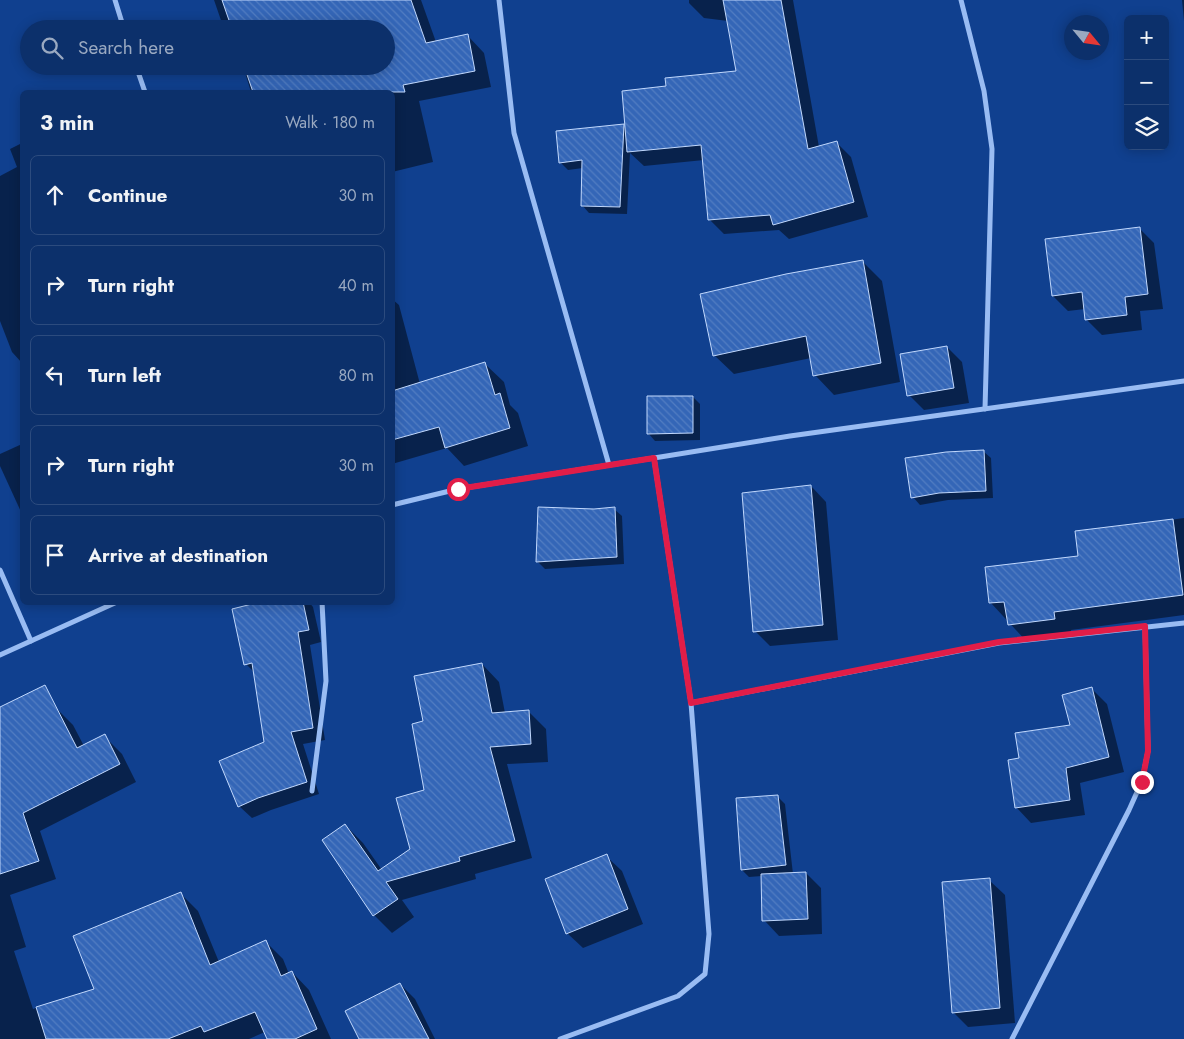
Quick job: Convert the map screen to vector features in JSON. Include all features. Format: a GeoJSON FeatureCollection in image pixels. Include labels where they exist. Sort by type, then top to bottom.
{"type":"FeatureCollection","features":[{"type":"Feature","properties":{"kind":"street"},"geometry":{"type":"LineString","coordinates":[[114,0],[121,20]]}},
{"type":"Feature","properties":{"kind":"street"},"geometry":{"type":"LineString","coordinates":[[500,0],[514,133],[609,465]]}},
{"type":"Feature","properties":{"kind":"street"},"geometry":{"type":"LineString","coordinates":[[961,0],[984,91],[992,149],[985,409]]}},
{"type":"Feature","properties":{"kind":"street"},"geometry":{"type":"LineString","coordinates":[[139,75],[144,90]]}},
{"type":"Feature","properties":{"kind":"street"},"geometry":{"type":"LineString","coordinates":[[395,504],[458,489],[609,465],[1184,381]]}},
{"type":"Feature","properties":{"kind":"street"},"geometry":{"type":"LineString","coordinates":[[560,1039],[678,996],[705,974],[709,934],[691,703],[654,458]]}},
{"type":"Feature","properties":{"kind":"street"},"geometry":{"type":"LineString","coordinates":[[0,570],[31,641]]}},
{"type":"Feature","properties":{"kind":"street"},"geometry":{"type":"LineString","coordinates":[[0,655],[110,605]]}},
{"type":"Feature","properties":{"kind":"street"},"geometry":{"type":"LineString","coordinates":[[312,790],[326,681],[322,605]]}},
{"type":"Feature","properties":{"kind":"street"},"geometry":{"type":"LineString","coordinates":[[691,703],[999,642],[1184,623]]}},
{"type":"Feature","properties":{"kind":"street"},"geometry":{"type":"LineString","coordinates":[[1012,1039],[1142,782],[1148,751],[1145,626]]}},
{"type":"Feature","properties":{"kind":"building"},"geometry":{"type":"Polygon","coordinates":[[[222,0],[411,0],[426,43],[468,34],[475,71],[403,85],[405,92],[395,92],[395,90],[252,90],[247,75],[395,75],[395,20],[229,20],[222,0]]]}},
{"type":"Feature","properties":{"kind":"building"},"geometry":{"type":"Polygon","coordinates":[[[723,0],[781,0],[808,149],[837,141],[854,202],[773,225],[770,215],[708,220],[701,145],[627,152],[622,91],[666,86],[665,78],[736,71],[723,0]]]}},
{"type":"Feature","properties":{"kind":"building"},"geometry":{"type":"Polygon","coordinates":[[[624,124],[620,207],[581,206],[582,160],[559,163],[556,131],[624,124]]]}},
{"type":"Feature","properties":{"kind":"building"},"geometry":{"type":"Polygon","coordinates":[[[1140,227],[1148,294],[1125,297],[1127,315],[1085,320],[1082,292],[1052,296],[1045,239],[1140,227]]]}},
{"type":"Feature","properties":{"kind":"building"},"geometry":{"type":"Polygon","coordinates":[[[863,260],[881,363],[813,376],[806,336],[713,356],[700,294],[786,274],[863,260]]]}},
{"type":"Feature","properties":{"kind":"building"},"geometry":{"type":"Polygon","coordinates":[[[947,346],[954,388],[907,396],[900,354],[947,346]]]}},
{"type":"Feature","properties":{"kind":"building"},"geometry":{"type":"Polygon","coordinates":[[[485,362],[495,395],[500,393],[510,428],[445,448],[439,427],[395,439],[395,390],[485,362]]]}},
{"type":"Feature","properties":{"kind":"building"},"geometry":{"type":"Polygon","coordinates":[[[647,396],[693,396],[693,433],[647,434],[647,396]]]}},
{"type":"Feature","properties":{"kind":"building"},"geometry":{"type":"Polygon","coordinates":[[[984,450],[986,491],[939,493],[911,498],[905,458],[946,452],[984,450]]]}},
{"type":"Feature","properties":{"kind":"building"},"geometry":{"type":"Polygon","coordinates":[[[811,485],[823,625],[753,632],[742,493],[811,485]]]}},
{"type":"Feature","properties":{"kind":"building"},"geometry":{"type":"Polygon","coordinates":[[[538,507],[594,509],[615,507],[617,557],[536,562],[538,507]]]}},
{"type":"Feature","properties":{"kind":"building"},"geometry":{"type":"Polygon","coordinates":[[[1173,519],[1183,595],[1054,612],[1055,619],[1008,625],[1004,602],[989,603],[985,567],[1078,556],[1075,531],[1173,519]]]}},
{"type":"Feature","properties":{"kind":"building"},"geometry":{"type":"Polygon","coordinates":[[[248,605],[304,605],[309,630],[298,632],[313,728],[291,732],[307,782],[258,798],[238,807],[219,761],[264,742],[252,663],[244,665],[232,609],[248,605]]]}},
{"type":"Feature","properties":{"kind":"building"},"geometry":{"type":"Polygon","coordinates":[[[482,663],[492,713],[529,710],[531,744],[490,747],[515,841],[459,857],[460,861],[386,882],[398,899],[373,916],[322,840],[345,824],[378,871],[410,849],[396,798],[424,790],[412,724],[423,721],[414,676],[482,663]]]}},
{"type":"Feature","properties":{"kind":"building"},"geometry":{"type":"Polygon","coordinates":[[[45,685],[77,748],[105,734],[120,764],[23,813],[39,861],[0,874],[0,707],[45,685]]]}},
{"type":"Feature","properties":{"kind":"building"},"geometry":{"type":"Polygon","coordinates":[[[1092,687],[1109,757],[1066,768],[1070,800],[1015,808],[1008,760],[1019,758],[1015,733],[1070,725],[1062,695],[1092,687]]]}},
{"type":"Feature","properties":{"kind":"building"},"geometry":{"type":"Polygon","coordinates":[[[778,795],[786,865],[741,870],[736,798],[778,795]]]}},
{"type":"Feature","properties":{"kind":"building"},"geometry":{"type":"Polygon","coordinates":[[[607,854],[628,909],[566,934],[545,879],[607,854]]]}},
{"type":"Feature","properties":{"kind":"building"},"geometry":{"type":"Polygon","coordinates":[[[806,872],[808,919],[762,921],[761,874],[806,872]]]}},
{"type":"Feature","properties":{"kind":"building"},"geometry":{"type":"Polygon","coordinates":[[[990,878],[1000,1008],[952,1013],[942,882],[990,878]]]}},
{"type":"Feature","properties":{"kind":"building"},"geometry":{"type":"Polygon","coordinates":[[[181,892],[210,965],[266,940],[281,976],[292,971],[317,1029],[295,1039],[267,1039],[255,1012],[204,1032],[201,1026],[168,1039],[46,1039],[36,1007],[94,989],[73,936],[181,892]]]}},
{"type":"Feature","properties":{"kind":"building"},"geometry":{"type":"Polygon","coordinates":[[[400,983],[429,1039],[359,1039],[345,1011],[400,983]]]}},
{"type":"Feature","properties":{"kind":"route"},"geometry":{"type":"LineString","coordinates":[[458,489],[654,458],[691,703],[999,642],[1145,626],[1148,751],[1142,782]]}}]}
